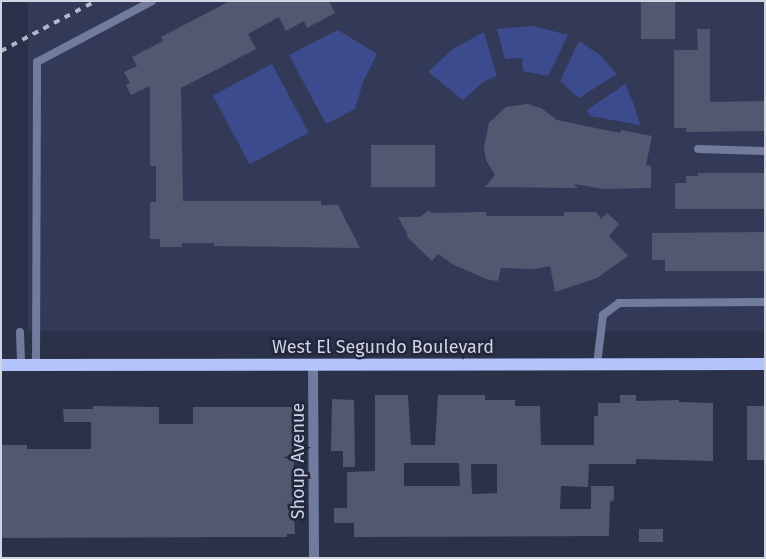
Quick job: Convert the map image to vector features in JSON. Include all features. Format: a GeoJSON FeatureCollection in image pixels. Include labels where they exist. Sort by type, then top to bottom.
{"type":"FeatureCollection","features":[{"type":"Feature","properties":{"kind":"main road","name":"West El Segundo Boulevard"},"geometry":{"type":"LineString","coordinates":[[1,365],[765,364]]}},
{"type":"Feature","properties":{"kind":"street","name":"Shoup Avenue"},"geometry":{"type":"LineString","coordinates":[[314,364],[314,558]]}},
{"type":"Feature","properties":{"kind":"lane"},"geometry":{"type":"LineString","coordinates":[[36,365],[37,62],[152,1]]}},
{"type":"Feature","properties":{"kind":"lane"},"geometry":{"type":"LineString","coordinates":[[698,150],[765,150]]}},
{"type":"Feature","properties":{"kind":"lane"},"geometry":{"type":"LineString","coordinates":[[597,364],[602,315],[619,303],[765,302]]}},
{"type":"Feature","properties":{"kind":"lane"},"geometry":{"type":"LineString","coordinates":[[20,332],[20,365]]}},
{"type":"Feature","properties":{"kind":"shaded area"},"geometry":{"type":"Polygon","coordinates":[[[28,1],[765,1],[765,331],[28,331],[28,1]]]}},
{"type":"Feature","properties":{"kind":"shaded area"},"geometry":{"type":"Polygon","coordinates":[[[533,26],[568,35],[548,76],[523,71],[522,58],[505,59],[497,29],[533,26]]]}},
{"type":"Feature","properties":{"kind":"shaded area"},"geometry":{"type":"Polygon","coordinates":[[[338,30],[377,54],[363,82],[355,109],[326,124],[289,55],[338,30]]]}},
{"type":"Feature","properties":{"kind":"shaded area"},"geometry":{"type":"Polygon","coordinates":[[[484,32],[497,76],[483,82],[463,100],[428,72],[453,49],[484,32]]]}},
{"type":"Feature","properties":{"kind":"shaded area"},"geometry":{"type":"Polygon","coordinates":[[[579,41],[600,55],[617,74],[579,98],[560,81],[579,41]]]}},
{"type":"Feature","properties":{"kind":"shaded area"},"geometry":{"type":"Polygon","coordinates":[[[272,64],[309,133],[249,164],[213,95],[272,64]]]}},
{"type":"Feature","properties":{"kind":"shaded area"},"geometry":{"type":"Polygon","coordinates":[[[625,84],[640,125],[590,116],[587,110],[625,84]]]}},
{"type":"Feature","properties":{"kind":"building"},"geometry":{"type":"Polygon","coordinates":[[[230,1],[329,1],[335,13],[307,28],[304,21],[286,31],[279,17],[248,34],[256,49],[181,88],[183,201],[321,201],[321,205],[338,205],[360,248],[214,246],[214,243],[182,243],[182,247],[160,247],[160,239],[150,239],[150,202],[156,202],[156,166],[150,166],[150,86],[131,95],[126,85],[130,83],[124,72],[137,66],[132,57],[163,41],[161,37],[230,1]]]}},
{"type":"Feature","properties":{"kind":"building"},"geometry":{"type":"Polygon","coordinates":[[[641,1],[675,1],[675,39],[641,39],[641,1]]]}},
{"type":"Feature","properties":{"kind":"building"},"geometry":{"type":"Polygon","coordinates":[[[697,29],[710,29],[710,102],[765,101],[765,131],[686,132],[686,128],[674,128],[674,50],[698,50],[697,29]]]}},
{"type":"Feature","properties":{"kind":"building"},"geometry":{"type":"Polygon","coordinates":[[[527,104],[541,108],[557,120],[620,133],[621,130],[652,136],[646,165],[651,166],[651,188],[604,189],[574,184],[578,188],[485,187],[495,175],[486,160],[484,147],[489,123],[506,107],[527,104]]]}},
{"type":"Feature","properties":{"kind":"building"},"geometry":{"type":"Polygon","coordinates":[[[371,145],[435,145],[435,187],[371,187],[371,145]]]}},
{"type":"Feature","properties":{"kind":"building"},"geometry":{"type":"Polygon","coordinates":[[[698,173],[765,173],[765,209],[675,209],[675,183],[686,183],[686,176],[698,176],[698,173]]]}},
{"type":"Feature","properties":{"kind":"building"},"geometry":{"type":"Polygon","coordinates":[[[429,210],[431,213],[486,212],[486,216],[564,216],[564,212],[596,212],[601,219],[607,213],[619,224],[609,236],[628,256],[597,278],[555,292],[550,266],[536,269],[501,268],[498,281],[489,280],[454,265],[438,254],[432,261],[406,236],[408,235],[398,217],[420,217],[429,210]]]}},
{"type":"Feature","properties":{"kind":"building"},"geometry":{"type":"Polygon","coordinates":[[[765,232],[765,271],[665,271],[665,260],[652,260],[652,233],[765,232]]]}},
{"type":"Feature","properties":{"kind":"building"},"geometry":{"type":"Polygon","coordinates":[[[375,395],[408,395],[411,445],[435,445],[438,395],[485,395],[485,400],[515,400],[515,406],[540,406],[541,445],[594,445],[594,416],[598,416],[598,403],[620,403],[620,395],[636,395],[636,401],[679,400],[679,402],[713,403],[713,461],[636,459],[636,464],[589,464],[588,487],[561,486],[560,509],[591,509],[591,486],[614,486],[614,500],[610,502],[609,536],[354,537],[354,523],[334,523],[334,508],[347,508],[347,472],[375,471],[375,395]],[[404,463],[404,486],[460,486],[459,463],[404,463]],[[471,464],[472,494],[497,493],[497,464],[471,464]]]}},
{"type":"Feature","properties":{"kind":"building"},"geometry":{"type":"Polygon","coordinates":[[[332,399],[354,400],[355,467],[343,467],[343,451],[331,451],[332,399]]]}},
{"type":"Feature","properties":{"kind":"building"},"geometry":{"type":"Polygon","coordinates":[[[93,406],[159,407],[159,424],[193,424],[193,407],[300,407],[300,455],[297,455],[297,462],[294,462],[292,480],[295,534],[287,534],[287,537],[1,538],[1,445],[27,445],[27,449],[91,449],[91,422],[64,422],[63,409],[93,409],[93,406]]]}},
{"type":"Feature","properties":{"kind":"building"},"geometry":{"type":"Polygon","coordinates":[[[747,406],[765,406],[765,460],[747,460],[747,406]]]}},
{"type":"Feature","properties":{"kind":"building"},"geometry":{"type":"Polygon","coordinates":[[[639,529],[663,529],[663,542],[639,542],[639,529]]]}},
{"type":"Feature","properties":{"kind":"railway"},"geometry":{"type":"LineString","coordinates":[[1,51],[96,1]]}}]}
